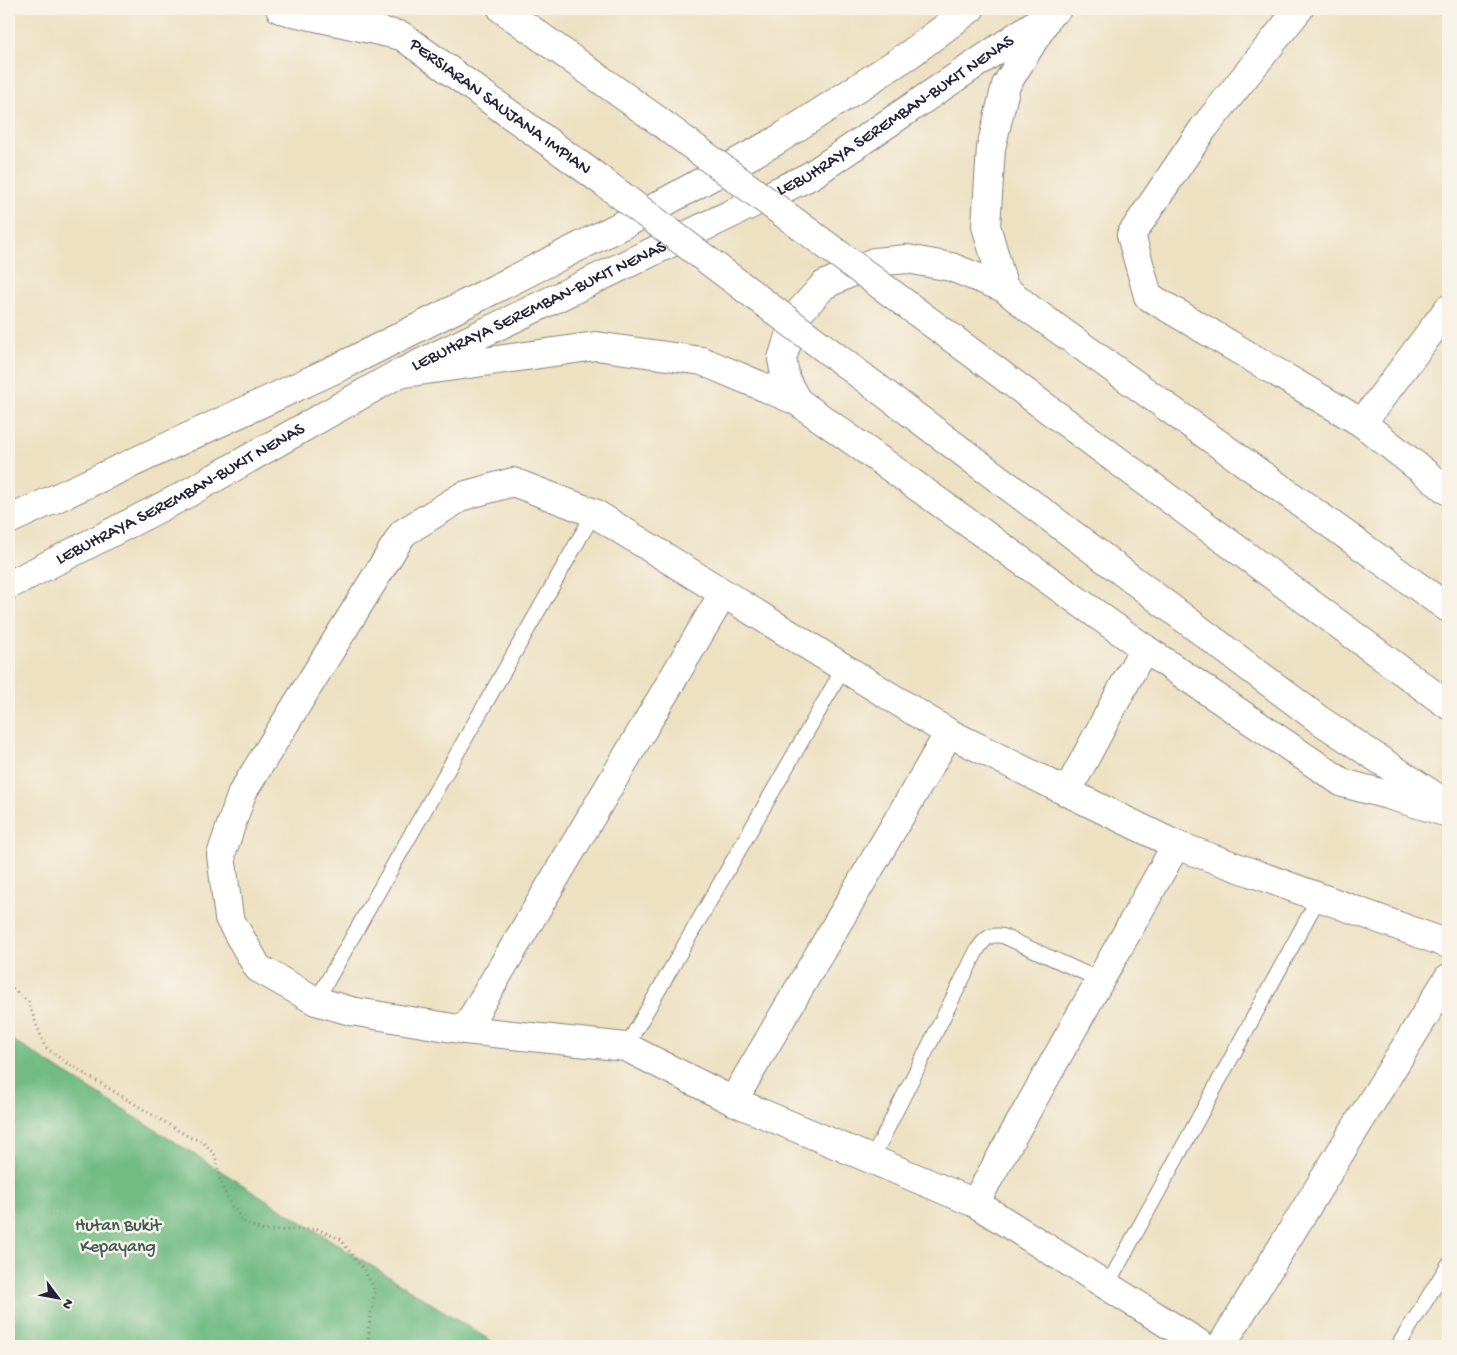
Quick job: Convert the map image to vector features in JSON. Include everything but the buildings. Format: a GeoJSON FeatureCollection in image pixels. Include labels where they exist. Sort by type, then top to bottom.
{"type":"FeatureCollection","features":[{"type":"Feature","properties":{"kind":"main road","name":"PERSIARAN SAUJANA IMPIAN"},"geometry":{"type":"LineString","coordinates":[[280,9],[402,36],[602,181],[1318,719],[1448,805]]}},
{"type":"Feature","properties":{"kind":"main road"},"geometry":{"type":"LineString","coordinates":[[502,9],[660,122],[1448,705]]}},
{"type":"Feature","properties":{"kind":"main road","name":"LEBUHRAYA SEREMBAN-BUKIT NENAS"},"geometry":{"type":"LineString","coordinates":[[9,520],[344,365],[636,218],[776,141],[910,54],[970,9]]}},
{"type":"Feature","properties":{"kind":"main road"},"geometry":{"type":"LineString","coordinates":[[1299,9],[1203,129],[1131,236],[1148,296],[1362,422],[1448,490]]}},
{"type":"Feature","properties":{"kind":"main road"},"geometry":{"type":"LineString","coordinates":[[1004,288],[986,226],[991,148],[1006,85],[1054,11]]}},
{"type":"Feature","properties":{"kind":"main road","name":"LEBUHRAYA SEREMBAN-BUKIT NENAS"},"geometry":{"type":"LineString","coordinates":[[9,585],[181,496],[396,374],[810,176],[1054,11]]}},
{"type":"Feature","properties":{"kind":"main road"},"geometry":{"type":"LineString","coordinates":[[797,401],[786,380],[782,359],[795,317],[824,285],[874,262],[907,259],[951,267],[1004,288],[1030,309],[1448,608]]}},
{"type":"Feature","properties":{"kind":"main road"},"geometry":{"type":"LineString","coordinates":[[1362,422],[1448,309]]}},
{"type":"Feature","properties":{"kind":"main road"},"geometry":{"type":"LineString","coordinates":[[396,374],[596,346],[702,361],[797,401],[1144,648],[1343,783],[1388,794],[1448,813]]}},
{"type":"Feature","properties":{"kind":"main road"},"geometry":{"type":"LineString","coordinates":[[1203,1346],[974,1203],[733,1101],[626,1047],[465,1030],[351,1011],[316,1001],[258,968],[229,918],[222,855],[242,793],[403,533],[463,496],[513,482],[594,513],[949,733],[1067,792],[1176,845],[1448,944]]}},
{"type":"Feature","properties":{"kind":"main road"},"geometry":{"type":"LineString","coordinates":[[465,1030],[723,594]]}},
{"type":"Feature","properties":{"kind":"main road"},"geometry":{"type":"LineString","coordinates":[[1067,792],[1144,648]]}},
{"type":"Feature","properties":{"kind":"main road"},"geometry":{"type":"LineString","coordinates":[[733,1101],[949,733]]}},
{"type":"Feature","properties":{"kind":"main road"},"geometry":{"type":"LineString","coordinates":[[974,1203],[1176,845]]}},
{"type":"Feature","properties":{"kind":"main road"},"geometry":{"type":"LineString","coordinates":[[1221,1346],[1448,978]]}},
{"type":"Feature","properties":{"kind":"lane"},"geometry":{"type":"LineString","coordinates":[[316,1001],[594,513]]}},
{"type":"Feature","properties":{"kind":"lane"},"geometry":{"type":"LineString","coordinates":[[626,1047],[843,669]]}},
{"type":"Feature","properties":{"kind":"lane"},"geometry":{"type":"LineString","coordinates":[[1107,1286],[1319,897]]}},
{"type":"Feature","properties":{"kind":"lane"},"geometry":{"type":"LineString","coordinates":[[872,1159],[977,950],[985,940],[994,935],[1003,936],[1100,980]]}},
{"type":"Feature","properties":{"kind":"lane"},"geometry":{"type":"LineString","coordinates":[[1398,1346],[1448,1265]]}},
{"type":"Feature","properties":{"kind":"path"},"geometry":{"type":"LineString","coordinates":[[9,985],[28,1002],[45,1047],[77,1070],[189,1137],[203,1142],[215,1154],[222,1186],[231,1205],[244,1222],[263,1232],[317,1229],[340,1239],[365,1271],[375,1291],[368,1346]]}},
{"type":"Feature","properties":{"kind":"green space","name":"Hutan Bukit Kepayang"},"geometry":{"type":"Polygon","coordinates":[[[9,1038],[499,1346],[9,1346],[9,1038]]]}}]}
